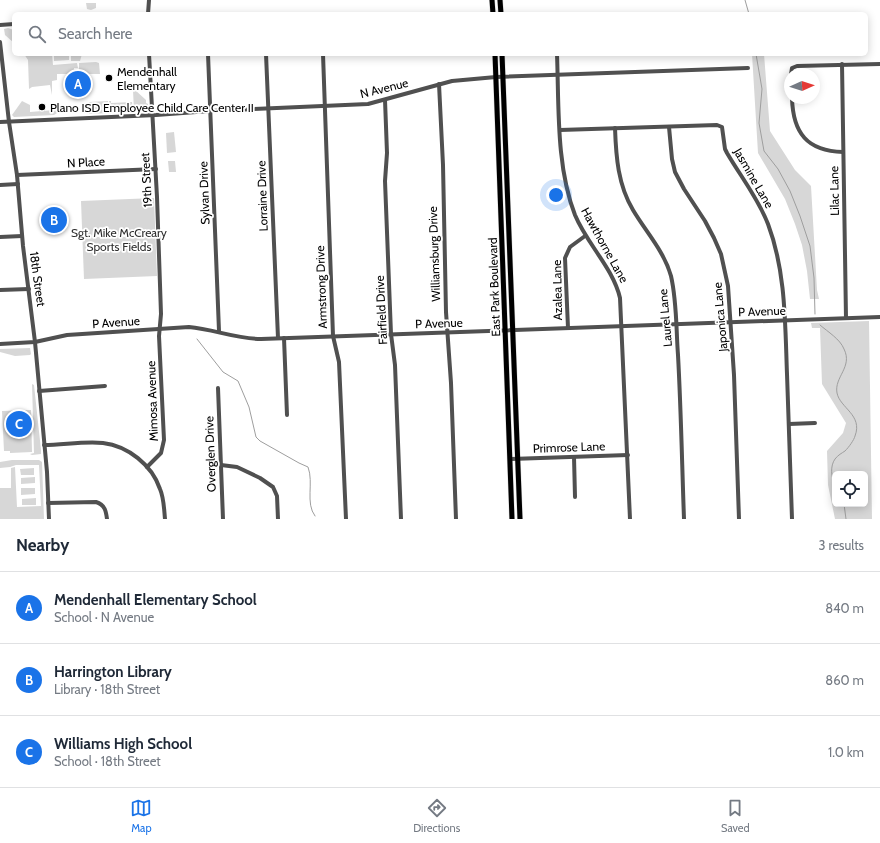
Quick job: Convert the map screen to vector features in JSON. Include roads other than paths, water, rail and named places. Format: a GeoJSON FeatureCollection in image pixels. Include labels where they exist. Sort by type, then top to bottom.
{"type":"FeatureCollection","features":[{"type":"Feature","properties":{"kind":"main road"},"geometry":{"type":"LineString","coordinates":[[492,0],[493,12]]}},
{"type":"Feature","properties":{"kind":"main road"},"geometry":{"type":"LineString","coordinates":[[500,0],[501,12]]}},
{"type":"Feature","properties":{"kind":"main road","name":"East Park Boulevard"},"geometry":{"type":"LineString","coordinates":[[495,56],[512,519]]}},
{"type":"Feature","properties":{"kind":"main road","name":"East Park Boulevard"},"geometry":{"type":"LineString","coordinates":[[502,56],[520,519]]}},
{"type":"Feature","properties":{"kind":"street"},"geometry":{"type":"LineString","coordinates":[[148,12],[149,0]]}},
{"type":"Feature","properties":{"kind":"street"},"geometry":{"type":"LineString","coordinates":[[0,25],[12,24]]}},
{"type":"Feature","properties":{"kind":"street","name":"18th Street"},"geometry":{"type":"LineString","coordinates":[[0,42],[2,75],[17,175],[22,236],[35,342],[49,519]]}},
{"type":"Feature","properties":{"kind":"street","name":"19th Street"},"geometry":{"type":"LineString","coordinates":[[150,56],[156,168],[161,314],[160,329]]}},
{"type":"Feature","properties":{"kind":"street","name":"Sylvan Drive"},"geometry":{"type":"LineString","coordinates":[[208,56],[219,331]]}},
{"type":"Feature","properties":{"kind":"street","name":"Lorraine Drive"},"geometry":{"type":"LineString","coordinates":[[266,56],[278,338]]}},
{"type":"Feature","properties":{"kind":"street","name":"Armstrong Drive"},"geometry":{"type":"LineString","coordinates":[[323,56],[333,336],[339,362],[346,519]]}},
{"type":"Feature","properties":{"kind":"street","name":"Hawthorne Lane"},"geometry":{"type":"LineString","coordinates":[[557,56],[563,170],[568,190],[574,211],[585,236],[611,274],[618,288],[620,298],[630,519]]}},
{"type":"Feature","properties":{"kind":"street"},"geometry":{"type":"LineString","coordinates":[[792,68],[801,66],[842,64],[880,64]]}},
{"type":"Feature","properties":{"kind":"street","name":"Lilac Lane"},"geometry":{"type":"LineString","coordinates":[[842,64],[846,318]]}},
{"type":"Feature","properties":{"kind":"street","name":"N Avenue"},"geometry":{"type":"LineString","coordinates":[[0,122],[153,116],[210,111],[368,104],[439,84],[461,80],[496,77],[748,68]]}},
{"type":"Feature","properties":{"kind":"street","name":"Williamsburg Drive"},"geometry":{"type":"LineString","coordinates":[[439,84],[441,105],[446,312],[456,519]]}},
{"type":"Feature","properties":{"kind":"street","name":"Fairfield Drive"},"geometry":{"type":"LineString","coordinates":[[385,100],[387,153],[385,181],[391,334],[395,365],[401,519]]}},
{"type":"Feature","properties":{"kind":"street"},"geometry":{"type":"LineString","coordinates":[[792,104],[792,112],[795,123],[800,133],[806,140],[825,150],[843,152]]}},
{"type":"Feature","properties":{"kind":"street","name":"Jasmine Lane"},"geometry":{"type":"LineString","coordinates":[[560,130],[717,125],[722,127],[723,140],[727,154],[756,199],[769,226],[778,254],[785,320],[792,519]]}},
{"type":"Feature","properties":{"kind":"street","name":"Japonica Lane"},"geometry":{"type":"LineString","coordinates":[[669,127],[672,159],[675,172],[684,189],[705,220],[714,238],[721,254],[728,286],[731,322],[739,519]]}},
{"type":"Feature","properties":{"kind":"street","name":"Laurel Lane"},"geometry":{"type":"LineString","coordinates":[[615,128],[617,162],[620,180],[633,209],[665,260],[671,276],[676,324],[684,519]]}},
{"type":"Feature","properties":{"kind":"street","name":"N Place"},"geometry":{"type":"LineString","coordinates":[[17,175],[156,168]]}},
{"type":"Feature","properties":{"kind":"street"},"geometry":{"type":"LineString","coordinates":[[0,185],[18,184]]}},
{"type":"Feature","properties":{"kind":"street"},"geometry":{"type":"LineString","coordinates":[[0,237],[22,236]]}},
{"type":"Feature","properties":{"kind":"street","name":"Azalea Lane"},"geometry":{"type":"LineString","coordinates":[[568,328],[565,258],[570,247],[585,236]]}},
{"type":"Feature","properties":{"kind":"street"},"geometry":{"type":"LineString","coordinates":[[0,290],[29,289]]}},
{"type":"Feature","properties":{"kind":"street","name":"P Avenue"},"geometry":{"type":"LineString","coordinates":[[0,344],[35,342],[62,336],[189,327],[219,331],[254,339],[880,317]]}},
{"type":"Feature","properties":{"kind":"street","name":"Mimosa Avenue"},"geometry":{"type":"LineString","coordinates":[[147,466],[158,457],[164,445],[160,329]]}},
{"type":"Feature","properties":{"kind":"street"},"geometry":{"type":"LineString","coordinates":[[284,338],[287,415]]}},
{"type":"Feature","properties":{"kind":"street"},"geometry":{"type":"LineString","coordinates":[[39,391],[105,386]]}},
{"type":"Feature","properties":{"kind":"street","name":"Overglen Drive"},"geometry":{"type":"LineString","coordinates":[[218,388],[223,519]]}},
{"type":"Feature","properties":{"kind":"street"},"geometry":{"type":"LineString","coordinates":[[789,424],[815,423]]}},
{"type":"Feature","properties":{"kind":"street"},"geometry":{"type":"LineString","coordinates":[[44,446],[103,443],[127,451],[147,466],[160,488],[165,519]]}},
{"type":"Feature","properties":{"kind":"street","name":"Primrose Lane"},"geometry":{"type":"LineString","coordinates":[[511,459],[628,455]]}},
{"type":"Feature","properties":{"kind":"street"},"geometry":{"type":"LineString","coordinates":[[574,457],[575,497]]}},
{"type":"Feature","properties":{"kind":"street"},"geometry":{"type":"LineString","coordinates":[[221,465],[237,467],[260,478],[273,487],[276,496],[278,519]]}},
{"type":"Feature","properties":{"kind":"street"},"geometry":{"type":"LineString","coordinates":[[48,503],[96,502],[102,504],[105,508],[107,519]]}},
{"type":"Feature","properties":{"kind":"waterway"},"geometry":{"type":"LineString","coordinates":[[745,0],[748,12]]}},
{"type":"Feature","properties":{"kind":"waterway"},"geometry":{"type":"LineString","coordinates":[[756,56],[762,89],[759,123],[764,151],[778,169],[790,191],[810,246],[814,278],[815,314]]}},
{"type":"Feature","properties":{"kind":"waterway"},"geometry":{"type":"LineString","coordinates":[[820,325],[837,339],[844,349],[846,361],[845,367],[838,382],[837,393],[842,403],[854,417],[857,429],[851,444],[833,462],[832,471]]}},
{"type":"Feature","properties":{"kind":"waterway"},"geometry":{"type":"LineString","coordinates":[[197,339],[223,372],[238,381],[249,407],[256,437],[260,441],[308,467],[310,473],[310,499],[312,511],[315,516]]}},
{"type":"Feature","properties":{"kind":"waterway"},"geometry":{"type":"LineString","coordinates":[[844,507],[846,519]]}},
{"type":"Feature","properties":{"kind":"place","name":"Mendenhall Elementary"},"geometry":{"type":"Point","coordinates":[109,78]}},
{"type":"Feature","properties":{"kind":"place","name":"Mendenhall Elementary School"},"geometry":{"type":"Point","coordinates":[78,84]}},
{"type":"Feature","properties":{"kind":"place","name":"Plano ISD Employee Child Care Center II"},"geometry":{"type":"Point","coordinates":[42,107]}},
{"type":"Feature","properties":{"kind":"place","name":"Harrington Library"},"geometry":{"type":"Point","coordinates":[54,220]}},
{"type":"Feature","properties":{"kind":"place","name":"Williams High School"},"geometry":{"type":"Point","coordinates":[19,424]}},
{"type":"Feature","properties":{"kind":"park label","name":"Sgt. Mike McCreary Sports Fields"},"geometry":{"type":"Point","coordinates":[119,239]}}]}
